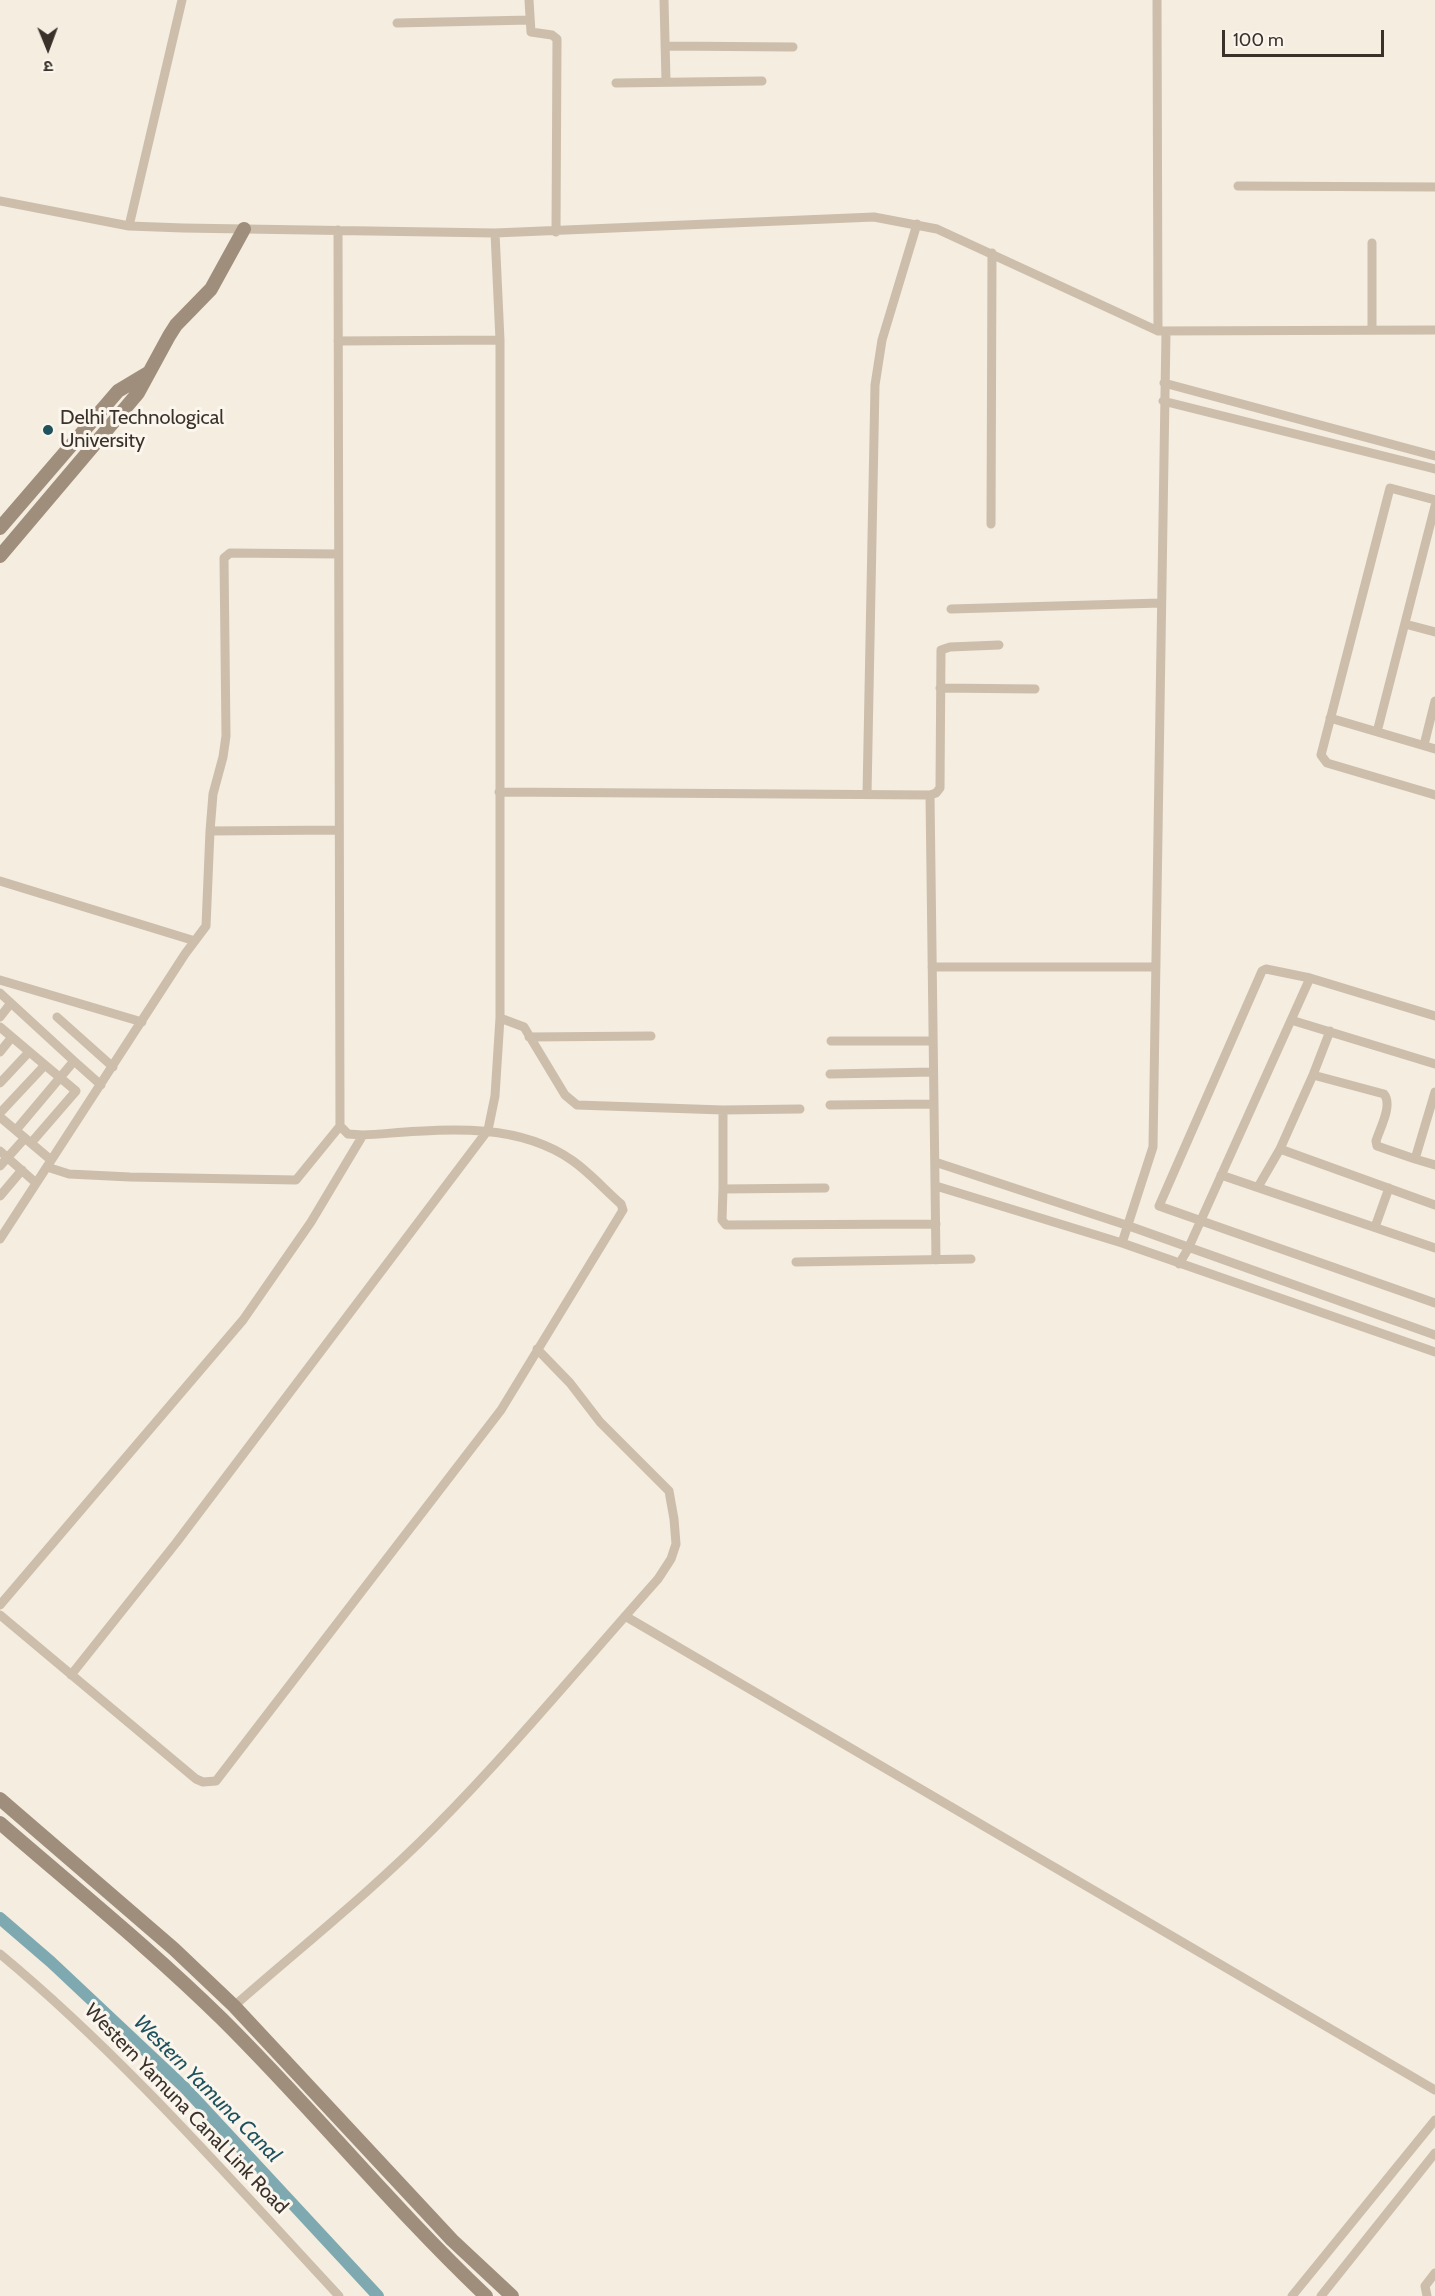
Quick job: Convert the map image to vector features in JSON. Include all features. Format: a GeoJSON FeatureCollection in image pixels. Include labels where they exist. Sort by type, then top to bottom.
{"type":"FeatureCollection","features":[{"type":"Feature","properties":{"kind":"street"},"geometry":{"type":"LineString","coordinates":[[129,226],[182,0]]}},
{"type":"Feature","properties":{"kind":"street"},"geometry":{"type":"LineString","coordinates":[[529,0],[532,34],[552,35],[557,39],[556,232]]}},
{"type":"Feature","properties":{"kind":"street"},"geometry":{"type":"LineString","coordinates":[[664,0],[666,81]]}},
{"type":"Feature","properties":{"kind":"street"},"geometry":{"type":"LineString","coordinates":[[1122,1244],[1153,1148],[1164,383],[1156,0]]}},
{"type":"Feature","properties":{"kind":"street"},"geometry":{"type":"LineString","coordinates":[[397,23],[530,20]]}},
{"type":"Feature","properties":{"kind":"street"},"geometry":{"type":"LineString","coordinates":[[665,46],[793,47]]}},
{"type":"Feature","properties":{"kind":"street"},"geometry":{"type":"LineString","coordinates":[[616,83],[762,81]]}},
{"type":"Feature","properties":{"kind":"street"},"geometry":{"type":"LineString","coordinates":[[1238,186],[1435,187]]}},
{"type":"Feature","properties":{"kind":"street"},"geometry":{"type":"LineString","coordinates":[[0,201],[129,226],[244,229],[556,232],[874,217],[936,229],[1162,331],[1435,330]]}},
{"type":"Feature","properties":{"kind":"street"},"geometry":{"type":"LineString","coordinates":[[867,794],[875,385],[882,340],[917,224]]}},
{"type":"Feature","properties":{"kind":"street"},"geometry":{"type":"LineString","coordinates":[[0,556],[138,393],[177,325],[211,289],[244,229]]}},
{"type":"Feature","properties":{"kind":"street"},"geometry":{"type":"LineString","coordinates":[[45,1065],[0,1115],[28,1140],[49,1164],[69,1174],[296,1180],[340,1126],[339,230]]}},
{"type":"Feature","properties":{"kind":"street"},"geometry":{"type":"LineString","coordinates":[[71,1675],[176,1543],[488,1130],[495,1096],[503,1019],[499,792],[500,340],[495,233]]}},
{"type":"Feature","properties":{"kind":"street"},"geometry":{"type":"LineString","coordinates":[[1372,243],[1372,330]]}},
{"type":"Feature","properties":{"kind":"street"},"geometry":{"type":"LineString","coordinates":[[991,524],[992,253]]}},
{"type":"Feature","properties":{"kind":"street"},"geometry":{"type":"LineString","coordinates":[[338,341],[500,340]]}},
{"type":"Feature","properties":{"kind":"street"},"geometry":{"type":"LineString","coordinates":[[0,528],[118,391],[150,372]]}},
{"type":"Feature","properties":{"kind":"street"},"geometry":{"type":"LineString","coordinates":[[1164,383],[1435,456]]}},
{"type":"Feature","properties":{"kind":"street"},"geometry":{"type":"LineString","coordinates":[[1163,401],[1435,469]]}},
{"type":"Feature","properties":{"kind":"street"},"geometry":{"type":"LineString","coordinates":[[1435,500],[1390,488],[1321,755],[1327,763],[1435,795]]}},
{"type":"Feature","properties":{"kind":"street"},"geometry":{"type":"LineString","coordinates":[[1377,732],[1435,506]]}},
{"type":"Feature","properties":{"kind":"street"},"geometry":{"type":"LineString","coordinates":[[0,1239],[206,926],[213,794],[226,736],[224,558],[230,553],[338,554]]}},
{"type":"Feature","properties":{"kind":"street"},"geometry":{"type":"LineString","coordinates":[[951,609],[1161,603]]}},
{"type":"Feature","properties":{"kind":"street"},"geometry":{"type":"LineString","coordinates":[[1405,624],[1435,633]]}},
{"type":"Feature","properties":{"kind":"street"},"geometry":{"type":"LineString","coordinates":[[499,792],[936,794],[940,788],[941,654],[944,647],[999,645]]}},
{"type":"Feature","properties":{"kind":"street"},"geometry":{"type":"LineString","coordinates":[[940,688],[1035,689]]}},
{"type":"Feature","properties":{"kind":"street"},"geometry":{"type":"LineString","coordinates":[[1424,745],[1435,701]]}},
{"type":"Feature","properties":{"kind":"street"},"geometry":{"type":"LineString","coordinates":[[1330,718],[1435,749]]}},
{"type":"Feature","properties":{"kind":"street"},"geometry":{"type":"LineString","coordinates":[[930,795],[936,1260]]}},
{"type":"Feature","properties":{"kind":"street"},"geometry":{"type":"LineString","coordinates":[[210,831],[338,830]]}},
{"type":"Feature","properties":{"kind":"street"},"geometry":{"type":"LineString","coordinates":[[0,881],[195,941]]}},
{"type":"Feature","properties":{"kind":"street"},"geometry":{"type":"LineString","coordinates":[[932,967],[1156,967]]}},
{"type":"Feature","properties":{"kind":"street"},"geometry":{"type":"LineString","coordinates":[[1435,1016],[1310,978],[1266,969],[1259,974],[1159,1202],[1160,1208],[1435,1303]]}},
{"type":"Feature","properties":{"kind":"street"},"geometry":{"type":"LineString","coordinates":[[1179,1264],[1188,1249],[1310,978]]}},
{"type":"Feature","properties":{"kind":"street"},"geometry":{"type":"LineString","coordinates":[[1,982],[142,1022]]}},
{"type":"Feature","properties":{"kind":"street"},"geometry":{"type":"LineString","coordinates":[[0,993],[101,1085]]}},
{"type":"Feature","properties":{"kind":"street"},"geometry":{"type":"LineString","coordinates":[[0,1017],[11,1003]]}},
{"type":"Feature","properties":{"kind":"street"},"geometry":{"type":"LineString","coordinates":[[57,1017],[113,1067]]}},
{"type":"Feature","properties":{"kind":"street"},"geometry":{"type":"LineString","coordinates":[[503,1019],[518,1024],[529,1037],[565,1095],[577,1105],[723,1110],[800,1109]]}},
{"type":"Feature","properties":{"kind":"street"},"geometry":{"type":"LineString","coordinates":[[1291,1020],[1435,1064]]}},
{"type":"Feature","properties":{"kind":"street"},"geometry":{"type":"LineString","coordinates":[[0,1027],[62,1077],[89,1103]]}},
{"type":"Feature","properties":{"kind":"street"},"geometry":{"type":"LineString","coordinates":[[1258,1187],[1280,1149],[1330,1031]]}},
{"type":"Feature","properties":{"kind":"street"},"geometry":{"type":"LineString","coordinates":[[529,1037],[651,1036]]}},
{"type":"Feature","properties":{"kind":"street"},"geometry":{"type":"LineString","coordinates":[[0,1052],[12,1038]]}},
{"type":"Feature","properties":{"kind":"street"},"geometry":{"type":"LineString","coordinates":[[831,1041],[933,1041]]}},
{"type":"Feature","properties":{"kind":"street"},"geometry":{"type":"LineString","coordinates":[[0,1083],[29,1052]]}},
{"type":"Feature","properties":{"kind":"street"},"geometry":{"type":"LineString","coordinates":[[16,1130],[74,1061]]}},
{"type":"Feature","properties":{"kind":"street"},"geometry":{"type":"LineString","coordinates":[[830,1074],[933,1072]]}},
{"type":"Feature","properties":{"kind":"street"},"geometry":{"type":"LineString","coordinates":[[1313,1075],[1384,1094],[1387,1098],[1386,1109],[1376,1141],[1377,1146],[1435,1165]]}},
{"type":"Feature","properties":{"kind":"street"},"geometry":{"type":"LineString","coordinates":[[0,1166],[4,1154],[28,1140],[76,1091]]}},
{"type":"Feature","properties":{"kind":"street"},"geometry":{"type":"LineString","coordinates":[[1415,1159],[1435,1092]]}},
{"type":"Feature","properties":{"kind":"street"},"geometry":{"type":"LineString","coordinates":[[830,1105],[933,1104]]}},
{"type":"Feature","properties":{"kind":"street"},"geometry":{"type":"LineString","coordinates":[[723,1110],[722,1220],[726,1226],[936,1224]]}},
{"type":"Feature","properties":{"kind":"street"},"geometry":{"type":"LineString","coordinates":[[0,1616],[196,1779],[203,1782],[216,1781],[501,1410],[622,1206],[572,1161],[515,1136],[488,1130],[363,1135],[348,1134],[340,1126]]}},
{"type":"Feature","properties":{"kind":"street"},"geometry":{"type":"LineString","coordinates":[[0,1605],[243,1320],[311,1222],[363,1135]]}},
{"type":"Feature","properties":{"kind":"street"},"geometry":{"type":"LineString","coordinates":[[1280,1149],[1435,1205]]}},
{"type":"Feature","properties":{"kind":"street"},"geometry":{"type":"LineString","coordinates":[[4,1154],[36,1183]]}},
{"type":"Feature","properties":{"kind":"street"},"geometry":{"type":"LineString","coordinates":[[935,1162],[1129,1226],[1188,1249],[1435,1335]]}},
{"type":"Feature","properties":{"kind":"street"},"geometry":{"type":"LineString","coordinates":[[0,1196],[22,1170]]}},
{"type":"Feature","properties":{"kind":"street"},"geometry":{"type":"LineString","coordinates":[[1221,1175],[1435,1248]]}},
{"type":"Feature","properties":{"kind":"street"},"geometry":{"type":"LineString","coordinates":[[936,1186],[1122,1244],[1435,1352]]}},
{"type":"Feature","properties":{"kind":"street"},"geometry":{"type":"LineString","coordinates":[[723,1189],[825,1188]]}},
{"type":"Feature","properties":{"kind":"street"},"geometry":{"type":"LineString","coordinates":[[1375,1227],[1389,1188]]}},
{"type":"Feature","properties":{"kind":"street"},"geometry":{"type":"LineString","coordinates":[[796,1262],[971,1259]]}},
{"type":"Feature","properties":{"kind":"street"},"geometry":{"type":"LineString","coordinates":[[234,2006],[404,1858],[437,1826],[534,1721],[658,1579],[671,1559],[676,1537],[671,1496],[642,1463],[594,1416],[570,1383],[537,1349]]}},
{"type":"Feature","properties":{"kind":"street"},"geometry":{"type":"LineString","coordinates":[[625,1616],[1435,2090]]}},
{"type":"Feature","properties":{"kind":"street"},"geometry":{"type":"LineString","coordinates":[[0,1799],[174,1949],[234,2006],[453,2240],[512,2296]]}},
{"type":"Feature","properties":{"kind":"street"},"geometry":{"type":"LineString","coordinates":[[0,1824],[164,1964],[223,2020],[442,2254],[486,2296]]}},
{"type":"Feature","properties":{"kind":"street","name":"Western Yamuna Canal Link Road"},"geometry":{"type":"LineString","coordinates":[[0,1954],[50,1995],[126,2071],[339,2296]]}},
{"type":"Feature","properties":{"kind":"street"},"geometry":{"type":"LineString","coordinates":[[1292,2296],[1435,2120]]}},
{"type":"Feature","properties":{"kind":"street"},"geometry":{"type":"LineString","coordinates":[[1321,2296],[1435,2153]]}},
{"type":"Feature","properties":{"kind":"street"},"geometry":{"type":"LineString","coordinates":[[1427,2296],[1425,2286],[1435,2273]]}},
{"type":"Feature","properties":{"kind":"waterway","name":"Western Yamuna Canal"},"geometry":{"type":"LineString","coordinates":[[0,1918],[51,1962],[185,2088],[378,2296]]}},
{"type":"Feature","properties":{"kind":"place","name":"Delhi Technological University"},"geometry":{"type":"Point","coordinates":[48,430]}}]}
